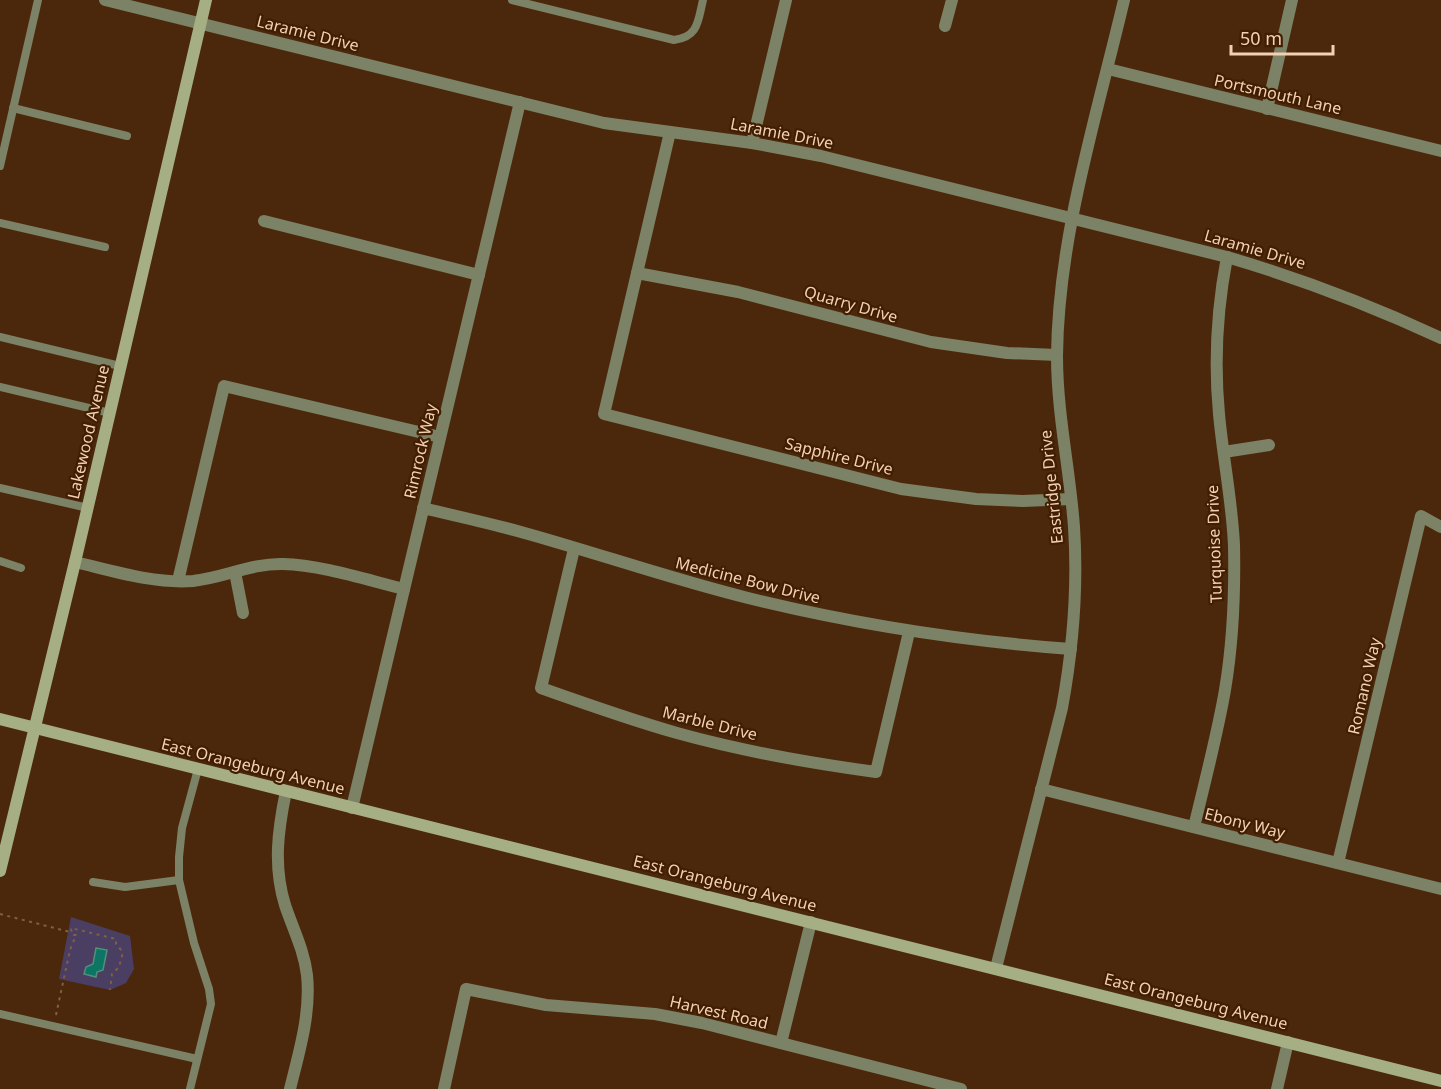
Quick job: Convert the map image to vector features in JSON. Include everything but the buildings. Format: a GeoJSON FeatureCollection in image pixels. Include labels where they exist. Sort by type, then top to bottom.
{"type":"FeatureCollection","features":[{"type":"Feature","properties":{"kind":"street","name":"Laramie Drive"},"geometry":{"type":"LineString","coordinates":[[105,0],[604,123],[752,143],[821,156],[1227,256],[1345,296],[1441,338]]}},
{"type":"Feature","properties":{"kind":"street","name":"Lakewood Avenue"},"geometry":{"type":"LineString","coordinates":[[0,871],[75,562],[206,0]]}},
{"type":"Feature","properties":{"kind":"street"},"geometry":{"type":"LineString","coordinates":[[752,143],[786,0]]}},
{"type":"Feature","properties":{"kind":"street"},"geometry":{"type":"LineString","coordinates":[[945,26],[952,0]]}},
{"type":"Feature","properties":{"kind":"street","name":"Eastridge Drive"},"geometry":{"type":"LineString","coordinates":[[996,968],[1062,708],[1071,649],[1076,580],[1071,499],[1062,439],[1058,355],[1059,309],[1072,218],[1124,0]]}},
{"type":"Feature","properties":{"kind":"street"},"geometry":{"type":"LineString","coordinates":[[1267,109],[1292,0]]}},
{"type":"Feature","properties":{"kind":"street","name":"Portsmouth Lane"},"geometry":{"type":"LineString","coordinates":[[1108,69],[1441,151]]}},
{"type":"Feature","properties":{"kind":"street","name":"Rimrock Way"},"geometry":{"type":"LineString","coordinates":[[352,808],[520,102]]}},
{"type":"Feature","properties":{"kind":"street"},"geometry":{"type":"LineString","coordinates":[[637,273],[670,132]]}},
{"type":"Feature","properties":{"kind":"street"},"geometry":{"type":"LineString","coordinates":[[264,221],[478,275]]}},
{"type":"Feature","properties":{"kind":"street","name":"Turquoise Drive"},"geometry":{"type":"LineString","coordinates":[[1194,827],[1215,740],[1232,636],[1233,543],[1230,490],[1219,416],[1216,366],[1220,298],[1227,256]]}},
{"type":"Feature","properties":{"kind":"street","name":"Quarry Drive"},"geometry":{"type":"LineString","coordinates":[[637,273],[738,292],[931,342],[1006,353],[1058,355]]}},
{"type":"Feature","properties":{"kind":"street","name":"Sapphire Drive"},"geometry":{"type":"LineString","coordinates":[[637,273],[604,414],[901,489],[976,499],[1023,501],[1071,499]]}},
{"type":"Feature","properties":{"kind":"street"},"geometry":{"type":"LineString","coordinates":[[178,581],[224,386],[440,437]]}},
{"type":"Feature","properties":{"kind":"street"},"geometry":{"type":"LineString","coordinates":[[1224,452],[1269,445]]}},
{"type":"Feature","properties":{"kind":"street","name":"Medicine Bow Drive"},"geometry":{"type":"LineString","coordinates":[[423,508],[521,532],[747,598],[820,615],[909,632],[1002,644],[1071,649]]}},
{"type":"Feature","properties":{"kind":"street","name":"Romano Way"},"geometry":{"type":"LineString","coordinates":[[1338,863],[1421,516],[1441,527]]}},
{"type":"Feature","properties":{"kind":"street","name":"Marble Drive"},"geometry":{"type":"LineString","coordinates":[[574,549],[541,688],[620,716],[742,750],[876,772],[909,632]]}},
{"type":"Feature","properties":{"kind":"street"},"geometry":{"type":"LineString","coordinates":[[75,562],[155,580],[178,581],[216,578],[258,566],[301,565],[404,589]]}},
{"type":"Feature","properties":{"kind":"street"},"geometry":{"type":"LineString","coordinates":[[235,572],[243,613]]}},
{"type":"Feature","properties":{"kind":"street","name":"East Orangeburg Avenue"},"geometry":{"type":"LineString","coordinates":[[0,719],[1441,1080]]}},
{"type":"Feature","properties":{"kind":"street","name":"Ebony Way"},"geometry":{"type":"LineString","coordinates":[[1041,789],[1441,889]]}},
{"type":"Feature","properties":{"kind":"street"},"geometry":{"type":"LineString","coordinates":[[286,791],[278,828],[277,868],[283,898],[305,959],[308,998],[306,1022],[290,1089]]}},
{"type":"Feature","properties":{"kind":"street"},"geometry":{"type":"LineString","coordinates":[[781,1043],[811,922]]}},
{"type":"Feature","properties":{"kind":"street","name":"Harvest Road"},"geometry":{"type":"LineString","coordinates":[[444,1089],[466,990],[546,1005],[655,1014],[702,1023],[961,1089]]}},
{"type":"Feature","properties":{"kind":"street"},"geometry":{"type":"LineString","coordinates":[[1278,1089],[1288,1041]]}},
{"type":"Feature","properties":{"kind":"lane"},"geometry":{"type":"LineString","coordinates":[[0,166],[38,0]]}},
{"type":"Feature","properties":{"kind":"lane"},"geometry":{"type":"LineString","coordinates":[[512,0],[675,40],[693,33],[703,0]]}},
{"type":"Feature","properties":{"kind":"lane"},"geometry":{"type":"LineString","coordinates":[[13,108],[128,136]]}},
{"type":"Feature","properties":{"kind":"lane"},"geometry":{"type":"LineString","coordinates":[[0,223],[105,247]]}},
{"type":"Feature","properties":{"kind":"lane"},"geometry":{"type":"LineString","coordinates":[[0,337],[120,366]]}},
{"type":"Feature","properties":{"kind":"lane"},"geometry":{"type":"LineString","coordinates":[[0,387],[110,413]]}},
{"type":"Feature","properties":{"kind":"lane"},"geometry":{"type":"LineString","coordinates":[[0,488],[87,508]]}},
{"type":"Feature","properties":{"kind":"lane"},"geometry":{"type":"LineString","coordinates":[[0,561],[21,568]]}},
{"type":"Feature","properties":{"kind":"lane"},"geometry":{"type":"LineString","coordinates":[[190,1089],[211,1004],[209,989],[194,943],[179,880],[182,828],[198,769]]}},
{"type":"Feature","properties":{"kind":"lane"},"geometry":{"type":"LineString","coordinates":[[93,882],[125,887],[179,880]]}},
{"type":"Feature","properties":{"kind":"lane"},"geometry":{"type":"LineString","coordinates":[[0,1014],[197,1059]]}},
{"type":"Feature","properties":{"kind":"path"},"geometry":{"type":"LineString","coordinates":[[0,914],[76,935],[70,950],[54,1026]]}},
{"type":"Feature","properties":{"kind":"path"},"geometry":{"type":"LineString","coordinates":[[70,932],[71,928],[83,929],[116,939],[122,956],[119,967],[112,974],[110,990]]}},
{"type":"Feature","properties":{"kind":"shaded area"},"geometry":{"type":"Polygon","coordinates":[[[71,917],[130,936],[134,969],[126,983],[110,990],[59,979],[71,917]]]}},
{"type":"Feature","properties":{"kind":"water"},"geometry":{"type":"Polygon","coordinates":[[[96,948],[107,950],[103,970],[97,972],[96,977],[84,974],[86,967],[93,964],[96,948]]]}}]}
